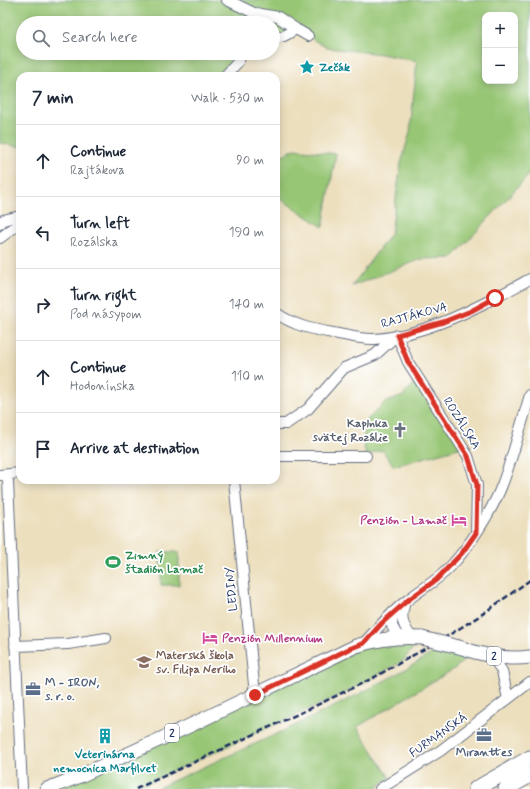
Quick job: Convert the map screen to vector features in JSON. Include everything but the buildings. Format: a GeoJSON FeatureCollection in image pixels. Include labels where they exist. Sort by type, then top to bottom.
{"type":"FeatureCollection","features":[{"type":"Feature","properties":{"kind":"highway"},"geometry":{"type":"LineString","coordinates":[[476,789],[530,758]]}},
{"type":"Feature","properties":{"kind":"highway"},"geometry":{"type":"LineString","coordinates":[[506,789],[530,775]]}},
{"type":"Feature","properties":{"kind":"main road","name":"2"},"geometry":{"type":"LineString","coordinates":[[47,789],[80,776],[364,643],[398,637],[417,638],[492,656],[515,658],[530,657]]}},
{"type":"Feature","properties":{"kind":"street"},"geometry":{"type":"LineString","coordinates":[[227,0],[254,13],[272,16]]}},
{"type":"Feature","properties":{"kind":"street"},"geometry":{"type":"LineString","coordinates":[[280,18],[308,36]]}},
{"type":"Feature","properties":{"kind":"street"},"geometry":{"type":"LineString","coordinates":[[280,37],[296,29]]}},
{"type":"Feature","properties":{"kind":"street"},"geometry":{"type":"LineString","coordinates":[[229,72],[239,60]]}},
{"type":"Feature","properties":{"kind":"street"},"geometry":{"type":"LineString","coordinates":[[1,221],[16,217]]}},
{"type":"Feature","properties":{"kind":"street"},"geometry":{"type":"LineString","coordinates":[[0,238],[16,227]]}},
{"type":"Feature","properties":{"kind":"street","name":"RAJTÁKOVA"},"geometry":{"type":"LineString","coordinates":[[280,315],[306,328],[374,339],[397,335],[443,322],[471,311],[530,279]]}},
{"type":"Feature","properties":{"kind":"street"},"geometry":{"type":"LineString","coordinates":[[280,424],[286,424],[308,409],[344,368],[375,355],[397,335]]}},
{"type":"Feature","properties":{"kind":"street","name":"ROZÁLSKA"},"geometry":{"type":"LineString","coordinates":[[397,335],[408,362],[468,456],[477,485],[476,533]]}},
{"type":"Feature","properties":{"kind":"street"},"geometry":{"type":"LineString","coordinates":[[364,643],[394,612],[436,580],[450,567],[476,533],[502,485],[530,395]]}},
{"type":"Feature","properties":{"kind":"street"},"geometry":{"type":"LineString","coordinates":[[280,456],[366,456]]}},
{"type":"Feature","properties":{"kind":"street"},"geometry":{"type":"LineString","coordinates":[[3,475],[16,473]]}},
{"type":"Feature","properties":{"kind":"street"},"geometry":{"type":"LineString","coordinates":[[3,475],[8,481],[22,789]]}},
{"type":"Feature","properties":{"kind":"street","name":"LEDINY"},"geometry":{"type":"LineString","coordinates":[[234,484],[255,695]]}},
{"type":"Feature","properties":{"kind":"street"},"geometry":{"type":"LineString","coordinates":[[398,637],[403,624],[401,614],[406,602]]}},
{"type":"Feature","properties":{"kind":"street"},"geometry":{"type":"LineString","coordinates":[[394,612],[392,626],[398,637]]}},
{"type":"Feature","properties":{"kind":"street"},"geometry":{"type":"LineString","coordinates":[[403,624],[417,638]]}},
{"type":"Feature","properties":{"kind":"street"},"geometry":{"type":"LineString","coordinates":[[15,646],[68,644],[106,638]]}},
{"type":"Feature","properties":{"kind":"street"},"geometry":{"type":"LineString","coordinates":[[492,656],[502,671],[508,699]]}},
{"type":"Feature","properties":{"kind":"street","name":"FURMANSKÁ"},"geometry":{"type":"LineString","coordinates":[[380,789],[440,751],[530,682]]}},
{"type":"Feature","properties":{"kind":"green space"},"geometry":{"type":"Polygon","coordinates":[[[0,0],[530,0],[530,170],[527,177],[452,258],[422,259],[352,286],[391,233],[401,163],[410,132],[417,61],[381,54],[327,48],[296,29],[280,36],[280,16],[16,16],[16,60],[237,60],[231,70],[233,72],[16,72],[16,146],[0,143],[0,0]]]}},
{"type":"Feature","properties":{"kind":"green space"},"geometry":{"type":"Polygon","coordinates":[[[295,149],[336,154],[323,227],[280,199],[280,156],[295,149]]]}},
{"type":"Feature","properties":{"kind":"green space"},"geometry":{"type":"Polygon","coordinates":[[[418,379],[462,447],[394,466],[382,450],[366,456],[363,441],[366,421],[384,403],[403,396],[418,379]]]}},
{"type":"Feature","properties":{"kind":"green space"},"geometry":{"type":"Polygon","coordinates":[[[160,552],[179,552],[179,585],[161,585],[160,552]]]}},
{"type":"Feature","properties":{"kind":"green space"},"geometry":{"type":"Polygon","coordinates":[[[374,641],[387,646],[415,646],[403,661],[345,693],[134,789],[47,789],[374,641]]]}},
{"type":"Feature","properties":{"kind":"green space"},"geometry":{"type":"Polygon","coordinates":[[[438,650],[468,657],[454,669],[357,727],[390,778],[374,789],[155,789],[334,707],[438,650]]]}},
{"type":"Feature","properties":{"kind":"railway"},"geometry":{"type":"LineString","coordinates":[[136,789],[373,678],[449,635],[481,615],[530,580]]}},
{"type":"Feature","properties":{"kind":"place","name":"Zečák"},"geometry":{"type":"Point","coordinates":[307,67]}},
{"type":"Feature","properties":{"kind":"place","name":"Kaplnka svätej Rozálie"},"geometry":{"type":"Point","coordinates":[400,430]}},
{"type":"Feature","properties":{"kind":"place","name":"Penzión - Lamač"},"geometry":{"type":"Point","coordinates":[459,520]}},
{"type":"Feature","properties":{"kind":"place","name":"Zimný štadión Lamač"},"geometry":{"type":"Point","coordinates":[113,562]}},
{"type":"Feature","properties":{"kind":"place","name":"Penzión Millennium"},"geometry":{"type":"Point","coordinates":[210,638]}},
{"type":"Feature","properties":{"kind":"place","name":"Materská škola sv. Filipa Neriho"},"geometry":{"type":"Point","coordinates":[144,662]}},
{"type":"Feature","properties":{"kind":"place","name":"M - IRON, s. r. o."},"geometry":{"type":"Point","coordinates":[33,689]}},
{"type":"Feature","properties":{"kind":"place","name":"Miranttes"},"geometry":{"type":"Point","coordinates":[484,735]}},
{"type":"Feature","properties":{"kind":"place","name":"Veterinárna nemocnica Marfilvet"},"geometry":{"type":"Point","coordinates":[105,736]}},
{"type":"Feature","properties":{"kind":"route"},"geometry":{"type":"LineString","coordinates":[[255,695],[364,643],[382,623],[408,600],[436,580],[450,567],[476,533],[477,485],[468,456],[408,362],[397,335],[443,322],[471,311],[495,298]]}}]}
